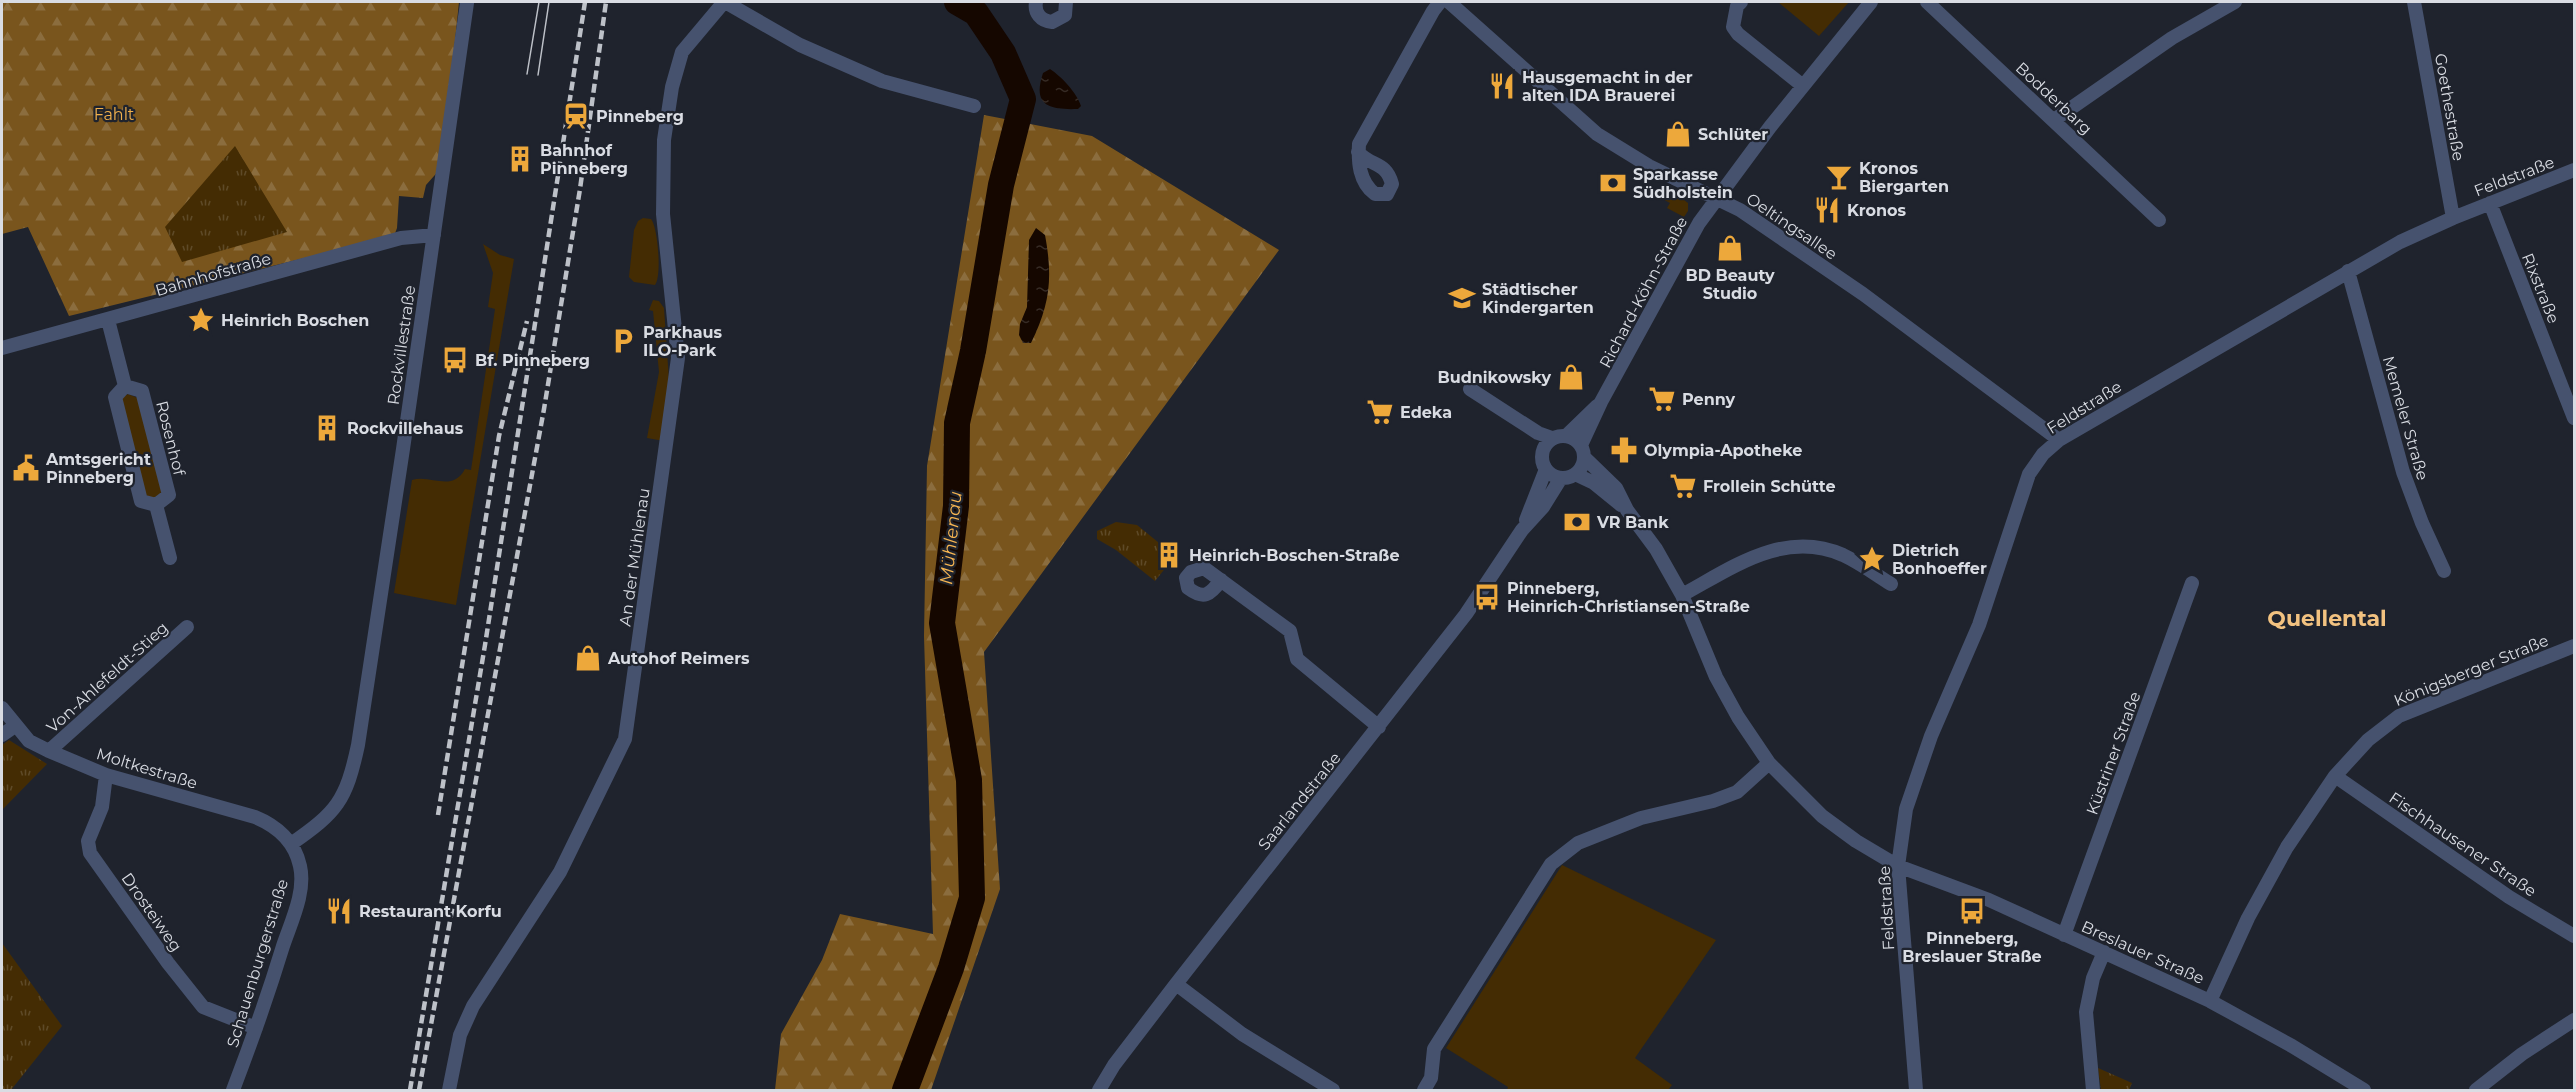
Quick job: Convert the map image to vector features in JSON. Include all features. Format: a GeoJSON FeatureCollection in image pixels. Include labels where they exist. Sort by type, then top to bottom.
{"type":"FeatureCollection","features":[{"type":"Feature","properties":{"kind":"street","name":"An der Mühlenau"},"geometry":{"type":"LineString","coordinates":[[449,1090],[460,1035],[474,1006],[560,872],[625,739],[678,358],[663,214],[664,140],[672,87],[682,52],[725,2],[800,45],[872,76],[974,106]]}},
{"type":"Feature","properties":{"kind":"street"},"geometry":{"type":"LineString","coordinates":[[1036,2],[1038,15],[1052,22],[1065,15],[1066,2]]}},
{"type":"Feature","properties":{"kind":"street"},"geometry":{"type":"LineString","coordinates":[[1358,152],[1359,144],[1432,11],[1440,2]]}},
{"type":"Feature","properties":{"kind":"street","name":"Oeltingsallee"},"geometry":{"type":"LineString","coordinates":[[1449,2],[1597,134],[1649,166],[1740,210],[1863,294],[2059,440]]}},
{"type":"Feature","properties":{"kind":"street"},"geometry":{"type":"LineString","coordinates":[[1741,2],[1737,6],[1733,27],[1738,34],[1803,86]]}},
{"type":"Feature","properties":{"kind":"street","name":"Richard-Köhn-Straße"},"geometry":{"type":"LineString","coordinates":[[1583,451],[1601,402],[1714,199],[1871,2]]}},
{"type":"Feature","properties":{"kind":"street","name":"Bodderbarg"},"geometry":{"type":"LineString","coordinates":[[1927,2],[2159,220]]}},
{"type":"Feature","properties":{"kind":"street"},"geometry":{"type":"LineString","coordinates":[[2054,120],[2172,38],[2235,2]]}},
{"type":"Feature","properties":{"kind":"street","name":"Goethestraße"},"geometry":{"type":"LineString","coordinates":[[2414,2],[2453,218]]}},
{"type":"Feature","properties":{"kind":"street","name":"Rockvillestraße"},"geometry":{"type":"LineString","coordinates":[[291,844],[325,820],[334,810],[344,795],[351,774],[403,448],[467,3]]}},
{"type":"Feature","properties":{"kind":"street","name":"Feldstraße"},"geometry":{"type":"LineString","coordinates":[[1916,1090],[1898,866],[1910,798],[1931,736],[1979,625],[2029,474],[2043,454],[2059,440],[2400,243],[2453,218],[2574,170]]}},
{"type":"Feature","properties":{"kind":"street","name":"Rixstraße"},"geometry":{"type":"LineString","coordinates":[[2490,203],[2574,418]]}},
{"type":"Feature","properties":{"kind":"street","name":"Bahnhofstraße"},"geometry":{"type":"LineString","coordinates":[[2,348],[401,238],[434,235]]}},
{"type":"Feature","properties":{"kind":"street","name":"Memeler Straße"},"geometry":{"type":"LineString","coordinates":[[2348,271],[2403,472],[2422,523],[2444,571]]}},
{"type":"Feature","properties":{"kind":"street"},"geometry":{"type":"LineString","coordinates":[[108,320],[125,386],[115,397],[141,501],[156,505],[170,558]]}},
{"type":"Feature","properties":{"kind":"street","name":"Rosenhof"},"geometry":{"type":"LineString","coordinates":[[125,386],[142,391],[169,495],[156,505]]}},
{"type":"Feature","properties":{"kind":"street"},"geometry":{"type":"LineString","coordinates":[[1470,389],[1538,433],[1552,438],[1566,436],[1576,440],[1616,488],[1627,510]]}},
{"type":"Feature","properties":{"kind":"street","name":"Richard-Köhn-Straße"},"geometry":{"type":"LineString","coordinates":[[1566,436],[1601,402]]}},
{"type":"Feature","properties":{"kind":"street"},"geometry":{"type":"LineString","coordinates":[[1511,416],[1542,451]]}},
{"type":"Feature","properties":{"kind":"street"},"geometry":{"type":"LineString","coordinates":[[1552,438],[1542,451],[1542,458],[1546,469],[1553,476],[1561,478],[1575,474],[1583,465],[1583,451]]}},
{"type":"Feature","properties":{"kind":"street","name":"Saarlandstraße"},"geometry":{"type":"LineString","coordinates":[[1522,530],[1546,469]]}},
{"type":"Feature","properties":{"kind":"street"},"geometry":{"type":"LineString","coordinates":[[1575,474],[1594,483],[1627,510]]}},
{"type":"Feature","properties":{"kind":"street","name":"Saarlandstraße"},"geometry":{"type":"LineString","coordinates":[[1099,1090],[1114,1065],[1176,984],[1466,614],[1522,530],[1543,507],[1561,478]]}},
{"type":"Feature","properties":{"kind":"street","name":"Breslauer Straße"},"geometry":{"type":"LineString","coordinates":[[1627,510],[1656,549],[1682,595],[1716,677],[1738,717],[1769,763],[1822,816],[1856,841],[1898,866],[1989,900],[2210,1001],[2292,1046],[2364,1090]]}},
{"type":"Feature","properties":{"kind":"street"},"geometry":{"type":"LineString","coordinates":[[1682,595],[1762,553],[1800,545],[1840,554],[1891,584]]}},
{"type":"Feature","properties":{"kind":"street"},"geometry":{"type":"LineString","coordinates":[[1221,580],[1290,631],[1297,659],[1379,727]]}},
{"type":"Feature","properties":{"kind":"street","name":"Küstriner Straße"},"geometry":{"type":"LineString","coordinates":[[2064,935],[2192,583]]}},
{"type":"Feature","properties":{"kind":"street","name":"Von-Ahlefeldt-Stieg"},"geometry":{"type":"LineString","coordinates":[[49,751],[187,627]]}},
{"type":"Feature","properties":{"kind":"street","name":"Königsberger Straße"},"geometry":{"type":"LineString","coordinates":[[2210,1001],[2248,918],[2287,847],[2335,776],[2368,740],[2399,716],[2574,646]]}},
{"type":"Feature","properties":{"kind":"street","name":"Moltkestraße"},"geometry":{"type":"LineString","coordinates":[[2,708],[29,741],[49,751],[106,775],[255,817],[276,828],[291,844]]}},
{"type":"Feature","properties":{"kind":"street"},"geometry":{"type":"LineString","coordinates":[[2,735],[15,726]]}},
{"type":"Feature","properties":{"kind":"street"},"geometry":{"type":"LineString","coordinates":[[1424,1090],[1431,1078],[1434,1049],[1551,864],[1578,843],[1632,822],[1737,792],[1769,763]]}},
{"type":"Feature","properties":{"kind":"street","name":"Drosteiweg"},"geometry":{"type":"LineString","coordinates":[[106,775],[102,807],[88,841],[90,853],[168,963],[203,1007],[256,1028]]}},
{"type":"Feature","properties":{"kind":"street","name":"Fischhausener Straße"},"geometry":{"type":"LineString","coordinates":[[2335,776],[2509,897],[2574,936]]}},
{"type":"Feature","properties":{"kind":"street","name":"Schauenburgerstraße"},"geometry":{"type":"LineString","coordinates":[[233,1090],[256,1028],[301,889],[300,866],[291,844]]}},
{"type":"Feature","properties":{"kind":"street"},"geometry":{"type":"LineString","coordinates":[[2093,1090],[2086,1012],[2093,978],[2104,952]]}},
{"type":"Feature","properties":{"kind":"street"},"geometry":{"type":"LineString","coordinates":[[1176,984],[1315,1086],[1333,1090]]}},
{"type":"Feature","properties":{"kind":"street"},"geometry":{"type":"LineString","coordinates":[[2476,1090],[2522,1054],[2574,1020]]}},
{"type":"Feature","properties":{"kind":"green space","name":"Fahlt"},"geometry":{"type":"Polygon","coordinates":[[[2,2],[459,2],[442,167],[426,185],[423,198],[399,196],[397,228],[394,236],[69,316],[28,227],[2,234],[2,2]]]}},
{"type":"Feature","properties":{"kind":"green space"},"geometry":{"type":"Polygon","coordinates":[[[1778,2],[1849,2],[1819,36],[1778,2]]]}},
{"type":"Feature","properties":{"kind":"green space"},"geometry":{"type":"Polygon","coordinates":[[[984,115],[1092,136],[1279,250],[984,652],[1000,889],[931,1090],[775,1090],[781,1034],[822,960],[840,914],[933,934],[924,636],[927,466],[984,115]]]}},
{"type":"Feature","properties":{"kind":"green space"},"geometry":{"type":"Polygon","coordinates":[[[235,146],[287,232],[182,262],[165,227],[235,146]]]}},
{"type":"Feature","properties":{"kind":"green space"},"geometry":{"type":"Polygon","coordinates":[[[1670,190],[1688,203],[1688,211],[1684,217],[1667,208],[1670,203],[1661,198],[1670,190]]]}},
{"type":"Feature","properties":{"kind":"green space"},"geometry":{"type":"Polygon","coordinates":[[[643,218],[651,219],[656,232],[659,263],[655,285],[634,282],[629,277],[634,230],[638,221],[643,218]]]}},
{"type":"Feature","properties":{"kind":"green space"},"geometry":{"type":"Polygon","coordinates":[[[483,244],[500,255],[514,259],[456,605],[394,593],[412,480],[454,480],[465,469],[471,470],[495,309],[488,307],[493,273],[483,244]]]}},
{"type":"Feature","properties":{"kind":"green space"},"geometry":{"type":"Polygon","coordinates":[[[653,300],[659,301],[664,308],[670,395],[664,441],[647,438],[659,372],[653,311],[649,310],[653,300]]]}},
{"type":"Feature","properties":{"kind":"green space"},"geometry":{"type":"Polygon","coordinates":[[[128,394],[140,399],[163,490],[154,501],[143,494],[122,398],[128,394]]]}},
{"type":"Feature","properties":{"kind":"green space"},"geometry":{"type":"Polygon","coordinates":[[[1116,522],[1137,525],[1164,547],[1158,557],[1167,566],[1155,581],[1116,550],[1097,539],[1097,531],[1116,522]]]}},
{"type":"Feature","properties":{"kind":"green space"},"geometry":{"type":"Polygon","coordinates":[[[9,740],[47,764],[2,810],[2,745],[9,740]]]}},
{"type":"Feature","properties":{"kind":"green space"},"geometry":{"type":"Polygon","coordinates":[[[1562,865],[1716,940],[1635,1058],[1672,1085],[1668,1090],[1507,1090],[1508,1087],[1446,1048],[1562,865]]]}},
{"type":"Feature","properties":{"kind":"green space"},"geometry":{"type":"Polygon","coordinates":[[[2,943],[62,1026],[11,1090],[2,1090],[2,943]]]}},
{"type":"Feature","properties":{"kind":"green space"},"geometry":{"type":"Polygon","coordinates":[[[2098,1068],[2132,1083],[2129,1090],[2101,1090],[2098,1068]]]}},
{"type":"Feature","properties":{"kind":"water"},"geometry":{"type":"Polygon","coordinates":[[[1050,69],[1072,90],[1081,106],[1078,109],[1051,107],[1045,104],[1040,93],[1040,84],[1043,73],[1050,69]]]}},
{"type":"Feature","properties":{"kind":"water"},"geometry":{"type":"Polygon","coordinates":[[[1036,228],[1045,235],[1049,265],[1048,290],[1042,316],[1031,343],[1023,343],[1019,335],[1020,324],[1027,307],[1029,240],[1036,228]]]}},
{"type":"Feature","properties":{"kind":"waterway","name":"Mühlenau"},"geometry":{"type":"LineString","coordinates":[[905,1090],[951,968],[972,898],[969,780],[942,623],[956,506],[957,423],[973,351],[1001,185],[1023,99],[1003,53],[976,13],[957,2]]}},
{"type":"Feature","properties":{"kind":"tram line"},"geometry":{"type":"LineString","coordinates":[[527,74],[539,2]]}},
{"type":"Feature","properties":{"kind":"tram line"},"geometry":{"type":"LineString","coordinates":[[538,75],[549,2]]}},
{"type":"Feature","properties":{"kind":"railway"},"geometry":{"type":"LineString","coordinates":[[410,1090],[485,645],[585,2]]}},
{"type":"Feature","properties":{"kind":"railway"},"geometry":{"type":"LineString","coordinates":[[419,1090],[544,409],[580,189],[606,2]]}},
{"type":"Feature","properties":{"kind":"railway"},"geometry":{"type":"LineString","coordinates":[[438,815],[499,436],[527,321]]}},
{"type":"Feature","properties":{"kind":"place","name":"Hausgemacht in der alten IDA Brauerei"},"geometry":{"type":"Point","coordinates":[1502,86]}},
{"type":"Feature","properties":{"kind":"place","name":"Pinneberg"},"geometry":{"type":"Point","coordinates":[576,116]}},
{"type":"Feature","properties":{"kind":"place","name":"Schlüter"},"geometry":{"type":"Point","coordinates":[1678,134]}},
{"type":"Feature","properties":{"kind":"place","name":"Bahnhof Pinneberg"},"geometry":{"type":"Point","coordinates":[520,159]}},
{"type":"Feature","properties":{"kind":"place","name":"Kronos Biergarten"},"geometry":{"type":"Point","coordinates":[1839,177]}},
{"type":"Feature","properties":{"kind":"place","name":"Sparkasse Südholstein"},"geometry":{"type":"Point","coordinates":[1613,183]}},
{"type":"Feature","properties":{"kind":"place","name":"Kronos"},"geometry":{"type":"Point","coordinates":[1827,210]}},
{"type":"Feature","properties":{"kind":"place","name":"BD Beauty Studio"},"geometry":{"type":"Point","coordinates":[1730,248]}},
{"type":"Feature","properties":{"kind":"place","name":"Städtischer Kindergarten"},"geometry":{"type":"Point","coordinates":[1462,298]}},
{"type":"Feature","properties":{"kind":"place","name":"Heinrich Boschen"},"geometry":{"type":"Point","coordinates":[201,320]}},
{"type":"Feature","properties":{"kind":"place","name":"Parkhaus ILO-Park"},"geometry":{"type":"Point","coordinates":[623,341]}},
{"type":"Feature","properties":{"kind":"place","name":"Bf. Pinneberg"},"geometry":{"type":"Point","coordinates":[455,360]}},
{"type":"Feature","properties":{"kind":"place","name":"Budnikowsky"},"geometry":{"type":"Point","coordinates":[1571,377]}},
{"type":"Feature","properties":{"kind":"place","name":"Penny"},"geometry":{"type":"Point","coordinates":[1662,399]}},
{"type":"Feature","properties":{"kind":"place","name":"Edeka"},"geometry":{"type":"Point","coordinates":[1380,412]}},
{"type":"Feature","properties":{"kind":"place","name":"Rockvillehaus"},"geometry":{"type":"Point","coordinates":[327,428]}},
{"type":"Feature","properties":{"kind":"place","name":"Olympia-Apotheke"},"geometry":{"type":"Point","coordinates":[1624,450]}},
{"type":"Feature","properties":{"kind":"place","name":"Amtsgericht Pinneberg"},"geometry":{"type":"Point","coordinates":[26,468]}},
{"type":"Feature","properties":{"kind":"place","name":"Frollein Schütte"},"geometry":{"type":"Point","coordinates":[1683,486]}},
{"type":"Feature","properties":{"kind":"place","name":"VR Bank"},"geometry":{"type":"Point","coordinates":[1577,522]}},
{"type":"Feature","properties":{"kind":"place","name":"Heinrich-Boschen-Straße"},"geometry":{"type":"Point","coordinates":[1169,555]}},
{"type":"Feature","properties":{"kind":"place","name":"Dietrich Bonhoeffer"},"geometry":{"type":"Point","coordinates":[1872,559]}},
{"type":"Feature","properties":{"kind":"place","name":"Pinneberg, Heinrich-Christiansen-Straße"},"geometry":{"type":"Point","coordinates":[1487,597]}},
{"type":"Feature","properties":{"kind":"place","name":"Autohof Reimers"},"geometry":{"type":"Point","coordinates":[588,658]}},
{"type":"Feature","properties":{"kind":"place","name":"Restaurant Korfu"},"geometry":{"type":"Point","coordinates":[339,911]}},
{"type":"Feature","properties":{"kind":"place","name":"Pinneberg, Breslauer Straße"},"geometry":{"type":"Point","coordinates":[1972,911]}},
{"type":"Feature","properties":{"kind":"district","name":"Quellental"},"geometry":{"type":"Point","coordinates":[2327,618]}}]}
